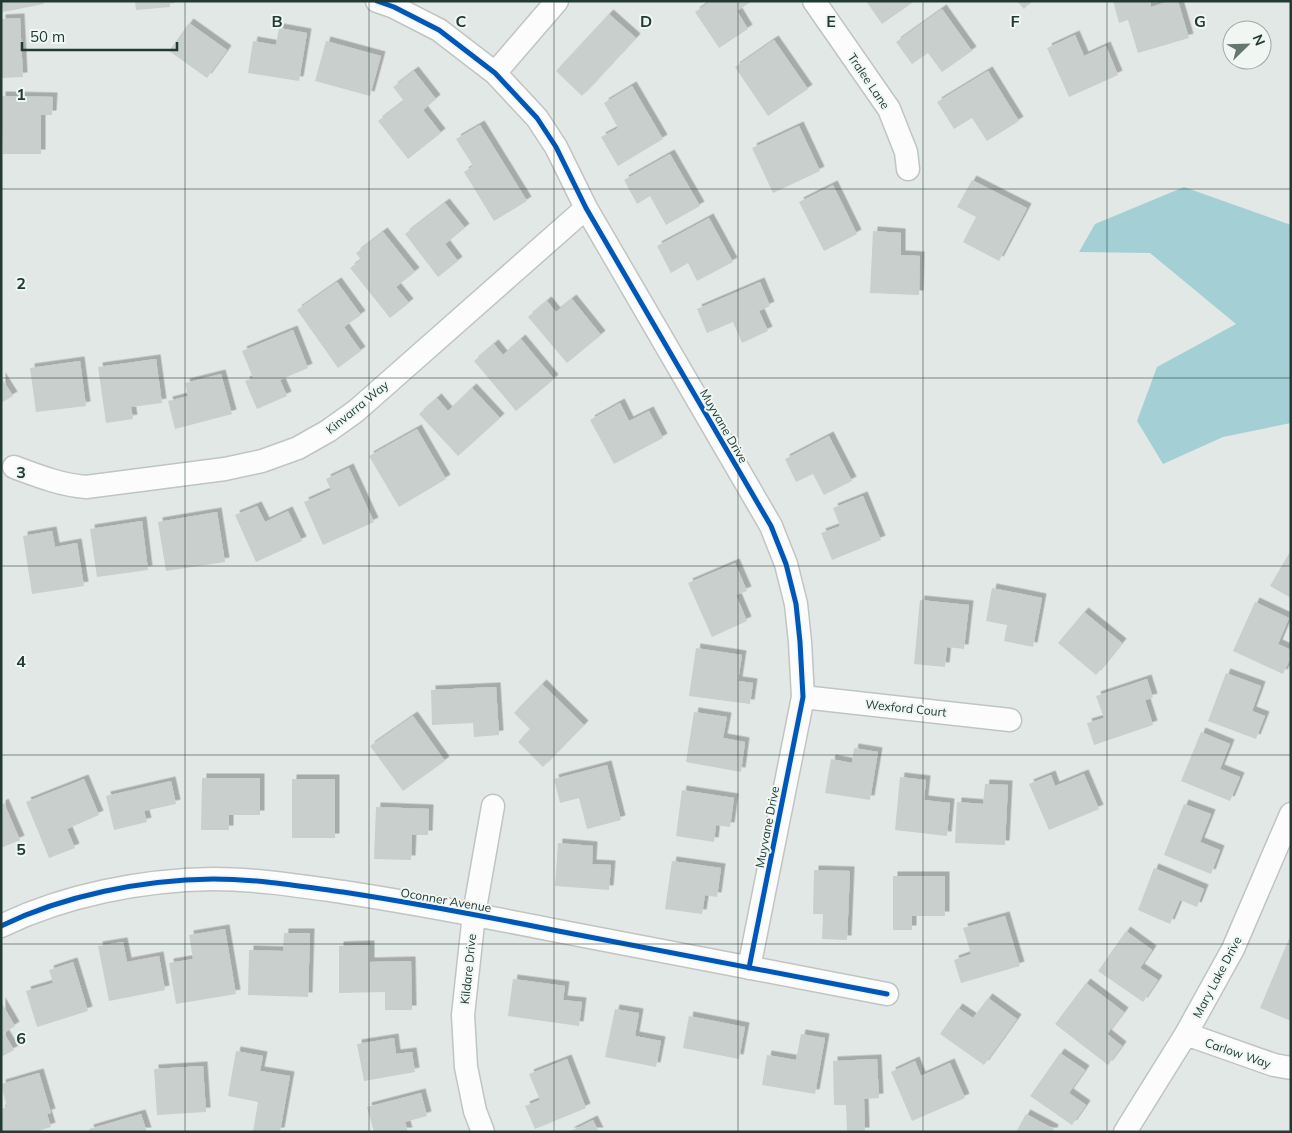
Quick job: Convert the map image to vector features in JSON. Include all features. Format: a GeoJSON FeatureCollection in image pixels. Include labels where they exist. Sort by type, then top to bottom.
{"type":"FeatureCollection","features":[{"type":"Feature","properties":{"kind":"street","name":"Muyvane Drive"},"geometry":{"type":"LineString","coordinates":[[377,1],[394,7],[438,30],[495,73],[537,118],[556,147],[586,208],[771,526],[786,564],[796,604],[803,697],[749,968]]}},
{"type":"Feature","properties":{"kind":"street"},"geometry":{"type":"LineString","coordinates":[[495,73],[556,1]]}},
{"type":"Feature","properties":{"kind":"street","name":"Tralee Lane"},"geometry":{"type":"LineString","coordinates":[[814,1],[889,109],[906,152],[908,169]]}},
{"type":"Feature","properties":{"kind":"street","name":"Kinvarra Way"},"geometry":{"type":"LineString","coordinates":[[14,467],[51,480],[70,485],[86,486],[224,469],[262,461],[298,448],[328,432],[356,411],[586,208]]}},
{"type":"Feature","properties":{"kind":"street","name":"Wexford Court"},"geometry":{"type":"LineString","coordinates":[[803,697],[1010,720]]}},
{"type":"Feature","properties":{"kind":"street","name":"Kildare Drive"},"geometry":{"type":"LineString","coordinates":[[482,1132],[470,1090],[463,1043],[463,1015],[474,914],[492,806]]}},
{"type":"Feature","properties":{"kind":"street","name":"Mary Lake Drive"},"geometry":{"type":"LineString","coordinates":[[1125,1132],[1186,1034],[1234,949],[1291,814]]}},
{"type":"Feature","properties":{"kind":"street","name":"Oconner Avenue"},"geometry":{"type":"LineString","coordinates":[[1,926],[26,915],[66,902],[121,888],[180,880],[214,879],[286,884],[474,914],[887,994]]}},
{"type":"Feature","properties":{"kind":"street","name":"Carlow Way"},"geometry":{"type":"LineString","coordinates":[[1186,1034],[1274,1065],[1291,1068]]}},
{"type":"Feature","properties":{"kind":"water"},"geometry":{"type":"Polygon","coordinates":[[[1184,187],[1291,225],[1291,423],[1223,437],[1163,464],[1137,421],[1157,367],[1236,324],[1150,253],[1079,252],[1095,224],[1184,187]]]}},
{"type":"Feature","properties":{"kind":"building"},"geometry":{"type":"Polygon","coordinates":[[[1,1],[43,1],[44,4],[3,12],[1,1]]]}},
{"type":"Feature","properties":{"kind":"building"},"geometry":{"type":"Polygon","coordinates":[[[135,1],[170,1],[170,7],[136,10],[135,1]]]}},
{"type":"Feature","properties":{"kind":"building"},"geometry":{"type":"Polygon","coordinates":[[[711,1],[752,1],[737,11],[748,29],[719,48],[695,12],[711,1]]]}},
{"type":"Feature","properties":{"kind":"building"},"geometry":{"type":"Polygon","coordinates":[[[866,1],[915,1],[882,24],[866,1]]]}},
{"type":"Feature","properties":{"kind":"building"},"geometry":{"type":"Polygon","coordinates":[[[1017,1],[1032,1],[1024,9],[1017,1]]]}},
{"type":"Feature","properties":{"kind":"building"},"geometry":{"type":"Polygon","coordinates":[[[1113,1],[1150,1],[1151,7],[1170,1],[1178,1],[1189,38],[1138,53],[1128,20],[1119,23],[1113,1]]]}},
{"type":"Feature","properties":{"kind":"building"},"geometry":{"type":"Polygon","coordinates":[[[942,9],[972,51],[942,72],[928,53],[912,64],[896,42],[942,9]]]}},
{"type":"Feature","properties":{"kind":"building"},"geometry":{"type":"Polygon","coordinates":[[[609,14],[636,38],[582,96],[556,71],[609,14]]]}},
{"type":"Feature","properties":{"kind":"building"},"geometry":{"type":"Polygon","coordinates":[[[20,18],[23,77],[1,78],[1,19],[20,18]]]}},
{"type":"Feature","properties":{"kind":"building"},"geometry":{"type":"Polygon","coordinates":[[[189,23],[227,50],[207,78],[169,51],[189,23]]]}},
{"type":"Feature","properties":{"kind":"building"},"geometry":{"type":"Polygon","coordinates":[[[279,28],[307,33],[299,81],[248,73],[253,41],[276,45],[279,28]]]}},
{"type":"Feature","properties":{"kind":"building"},"geometry":{"type":"Polygon","coordinates":[[[1075,35],[1084,56],[1106,46],[1118,75],[1069,97],[1047,48],[1075,35]]]}},
{"type":"Feature","properties":{"kind":"building"},"geometry":{"type":"Polygon","coordinates":[[[774,40],[808,89],[768,116],[735,67],[774,40]]]}},
{"type":"Feature","properties":{"kind":"building"},"geometry":{"type":"Polygon","coordinates":[[[326,41],[381,56],[370,96],[315,81],[326,41]]]}},
{"type":"Feature","properties":{"kind":"building"},"geometry":{"type":"Polygon","coordinates":[[[414,71],[436,99],[423,110],[441,133],[408,159],[378,121],[404,101],[393,87],[414,71]]]}},
{"type":"Feature","properties":{"kind":"building"},"geometry":{"type":"Polygon","coordinates":[[[988,71],[1019,121],[987,141],[972,118],[954,129],[937,102],[988,71]]]}},
{"type":"Feature","properties":{"kind":"building"},"geometry":{"type":"Polygon","coordinates":[[[632,86],[663,139],[618,166],[601,137],[618,128],[604,103],[632,86]]]}},
{"type":"Feature","properties":{"kind":"building"},"geometry":{"type":"Polygon","coordinates":[[[1,96],[53,97],[52,115],[41,115],[41,154],[3,154],[1,96]]]}},
{"type":"Feature","properties":{"kind":"building"},"geometry":{"type":"Polygon","coordinates":[[[480,125],[527,201],[494,221],[464,172],[473,166],[456,139],[480,125]]]}},
{"type":"Feature","properties":{"kind":"building"},"geometry":{"type":"Polygon","coordinates":[[[799,126],[820,171],[773,193],[752,148],[799,126]]]}},
{"type":"Feature","properties":{"kind":"building"},"geometry":{"type":"Polygon","coordinates":[[[670,154],[700,206],[666,225],[650,196],[637,204],[624,180],[670,154]]]}},
{"type":"Feature","properties":{"kind":"building"},"geometry":{"type":"Polygon","coordinates":[[[972,180],[1027,208],[999,261],[963,242],[976,217],[957,207],[972,180]]]}},
{"type":"Feature","properties":{"kind":"building"},"geometry":{"type":"Polygon","coordinates":[[[833,185],[857,234],[824,251],[799,202],[833,185]]]}},
{"type":"Feature","properties":{"kind":"building"},"geometry":{"type":"Polygon","coordinates":[[[445,203],[465,228],[445,244],[458,261],[438,277],[405,234],[445,203]]]}},
{"type":"Feature","properties":{"kind":"building"},"geometry":{"type":"Polygon","coordinates":[[[709,218],[733,262],[697,281],[688,263],[671,273],[657,246],[709,218]]]}},
{"type":"Feature","properties":{"kind":"building"},"geometry":{"type":"Polygon","coordinates":[[[873,231],[901,233],[901,255],[920,256],[919,295],[870,293],[873,231]]]}},
{"type":"Feature","properties":{"kind":"building"},"geometry":{"type":"Polygon","coordinates":[[[383,232],[415,272],[396,287],[409,303],[390,318],[350,268],[361,260],[356,253],[383,232]]]}},
{"type":"Feature","properties":{"kind":"building"},"geometry":{"type":"Polygon","coordinates":[[[337,282],[361,315],[344,327],[361,351],[338,368],[297,310],[337,282]]]}},
{"type":"Feature","properties":{"kind":"building"},"geometry":{"type":"Polygon","coordinates":[[[760,282],[770,306],[759,311],[768,331],[742,343],[733,322],[707,333],[697,309],[760,282]]]}},
{"type":"Feature","properties":{"kind":"building"},"geometry":{"type":"Polygon","coordinates":[[[572,299],[601,335],[567,363],[528,317],[547,301],[556,312],[572,299]]]}},
{"type":"Feature","properties":{"kind":"building"},"geometry":{"type":"Polygon","coordinates":[[[293,330],[308,368],[280,380],[287,396],[257,409],[245,381],[253,378],[242,351],[293,330]]]}},
{"type":"Feature","properties":{"kind":"building"},"geometry":{"type":"Polygon","coordinates":[[[521,339],[554,379],[516,411],[474,361],[494,344],[503,355],[521,339]]]}},
{"type":"Feature","properties":{"kind":"building"},"geometry":{"type":"Polygon","coordinates":[[[156,359],[162,403],[131,407],[133,419],[106,423],[98,367],[156,359]]]}},
{"type":"Feature","properties":{"kind":"building"},"geometry":{"type":"Polygon","coordinates":[[[80,361],[86,406],[36,412],[30,368],[80,361]]]}},
{"type":"Feature","properties":{"kind":"building"},"geometry":{"type":"Polygon","coordinates":[[[221,374],[232,414],[175,429],[168,401],[188,396],[185,383],[221,374]]]}},
{"type":"Feature","properties":{"kind":"building"},"geometry":{"type":"Polygon","coordinates":[[[1,377],[13,396],[1,403],[1,377]]]}},
{"type":"Feature","properties":{"kind":"building"},"geometry":{"type":"Polygon","coordinates":[[[472,388],[500,418],[458,456],[419,414],[437,398],[448,411],[472,388]]]}},
{"type":"Feature","properties":{"kind":"building"},"geometry":{"type":"Polygon","coordinates":[[[620,403],[629,421],[649,411],[663,438],[614,464],[590,420],[620,403]]]}},
{"type":"Feature","properties":{"kind":"building"},"geometry":{"type":"Polygon","coordinates":[[[417,429],[446,479],[399,507],[369,456],[417,429]]]}},
{"type":"Feature","properties":{"kind":"building"},"geometry":{"type":"Polygon","coordinates":[[[829,436],[852,481],[824,495],[813,474],[796,482],[785,459],[829,436]]]}},
{"type":"Feature","properties":{"kind":"building"},"geometry":{"type":"Polygon","coordinates":[[[349,468],[374,522],[323,545],[304,502],[331,490],[326,479],[349,468]]]}},
{"type":"Feature","properties":{"kind":"building"},"geometry":{"type":"Polygon","coordinates":[[[863,496],[881,540],[832,560],[821,533],[840,526],[833,508],[863,496]]]}},
{"type":"Feature","properties":{"kind":"building"},"geometry":{"type":"Polygon","coordinates":[[[257,506],[265,522],[288,511],[302,541],[256,562],[235,515],[257,506]]]}},
{"type":"Feature","properties":{"kind":"building"},"geometry":{"type":"Polygon","coordinates":[[[217,512],[225,562],[166,571],[158,522],[217,512]]]}},
{"type":"Feature","properties":{"kind":"building"},"geometry":{"type":"Polygon","coordinates":[[[142,521],[148,570],[97,577],[90,529],[142,521]]]}},
{"type":"Feature","properties":{"kind":"building"},"geometry":{"type":"Polygon","coordinates":[[[52,531],[55,547],[77,543],[84,586],[32,594],[23,536],[52,531]]]}},
{"type":"Feature","properties":{"kind":"building"},"geometry":{"type":"Polygon","coordinates":[[[1291,550],[1291,598],[1270,586],[1291,550]]]}},
{"type":"Feature","properties":{"kind":"building"},"geometry":{"type":"Polygon","coordinates":[[[735,563],[747,591],[736,595],[747,621],[712,637],[688,583],[735,563]]]}},
{"type":"Feature","properties":{"kind":"building"},"geometry":{"type":"Polygon","coordinates":[[[992,588],[1042,598],[1033,647],[1004,641],[1007,625],[986,621],[992,588]]]}},
{"type":"Feature","properties":{"kind":"building"},"geometry":{"type":"Polygon","coordinates":[[[920,600],[969,605],[964,649],[947,647],[945,667],[914,664],[920,600]]]}},
{"type":"Feature","properties":{"kind":"building"},"geometry":{"type":"Polygon","coordinates":[[[1255,602],[1289,618],[1278,644],[1291,650],[1291,657],[1283,674],[1233,651],[1255,602]]]}},
{"type":"Feature","properties":{"kind":"building"},"geometry":{"type":"Polygon","coordinates":[[[1084,612],[1122,643],[1096,675],[1058,643],[1084,612]]]}},
{"type":"Feature","properties":{"kind":"building"},"geometry":{"type":"Polygon","coordinates":[[[696,648],[742,655],[738,681],[753,683],[750,704],[689,696],[696,648]]]}},
{"type":"Feature","properties":{"kind":"building"},"geometry":{"type":"Polygon","coordinates":[[[1226,673],[1261,686],[1252,711],[1265,716],[1256,739],[1208,721],[1226,673]]]}},
{"type":"Feature","properties":{"kind":"building"},"geometry":{"type":"Polygon","coordinates":[[[1147,679],[1153,698],[1145,700],[1153,725],[1094,745],[1087,723],[1104,718],[1096,696],[1147,679]]]}},
{"type":"Feature","properties":{"kind":"building"},"geometry":{"type":"Polygon","coordinates":[[[542,684],[584,725],[543,767],[518,742],[530,729],[514,713],[542,684]]]}},
{"type":"Feature","properties":{"kind":"building"},"geometry":{"type":"Polygon","coordinates":[[[496,687],[499,735],[474,737],[473,723],[432,725],[431,690],[496,687]]]}},
{"type":"Feature","properties":{"kind":"building"},"geometry":{"type":"Polygon","coordinates":[[[694,712],[727,717],[723,738],[745,742],[741,772],[686,762],[694,712]]]}},
{"type":"Feature","properties":{"kind":"building"},"geometry":{"type":"Polygon","coordinates":[[[413,716],[445,761],[403,791],[370,746],[413,716]]]}},
{"type":"Feature","properties":{"kind":"building"},"geometry":{"type":"Polygon","coordinates":[[[1201,732],[1230,744],[1220,769],[1240,777],[1230,801],[1181,781],[1201,732]]]}},
{"type":"Feature","properties":{"kind":"building"},"geometry":{"type":"Polygon","coordinates":[[[854,748],[878,752],[870,800],[825,793],[831,759],[852,763],[854,748]]]}},
{"type":"Feature","properties":{"kind":"building"},"geometry":{"type":"Polygon","coordinates":[[[607,765],[621,820],[587,829],[579,798],[560,803],[554,779],[607,765]]]}},
{"type":"Feature","properties":{"kind":"building"},"geometry":{"type":"Polygon","coordinates":[[[1084,774],[1099,809],[1049,830],[1029,784],[1051,775],[1055,786],[1084,774]]]}},
{"type":"Feature","properties":{"kind":"building"},"geometry":{"type":"Polygon","coordinates":[[[900,777],[926,780],[924,800],[950,803],[947,836],[895,830],[900,777]]]}},
{"type":"Feature","properties":{"kind":"building"},"geometry":{"type":"Polygon","coordinates":[[[202,778],[260,778],[260,815],[229,815],[229,830],[201,830],[202,778]]]}},
{"type":"Feature","properties":{"kind":"building"},"geometry":{"type":"Polygon","coordinates":[[[84,779],[99,815],[67,829],[75,848],[49,858],[26,802],[84,779]]]}},
{"type":"Feature","properties":{"kind":"building"},"geometry":{"type":"Polygon","coordinates":[[[292,779],[335,779],[335,838],[292,838],[292,779]]]}},
{"type":"Feature","properties":{"kind":"building"},"geometry":{"type":"Polygon","coordinates":[[[171,781],[176,804],[144,811],[147,822],[114,830],[106,796],[171,781]]]}},
{"type":"Feature","properties":{"kind":"building"},"geometry":{"type":"Polygon","coordinates":[[[985,784],[1008,785],[1005,845],[955,843],[957,802],[983,804],[985,784]]]}},
{"type":"Feature","properties":{"kind":"building"},"geometry":{"type":"Polygon","coordinates":[[[682,790],[734,798],[730,827],[716,825],[714,842],[676,836],[682,790]]]}},
{"type":"Feature","properties":{"kind":"building"},"geometry":{"type":"Polygon","coordinates":[[[4,803],[20,840],[1,848],[1,805],[4,803]]]}},
{"type":"Feature","properties":{"kind":"building"},"geometry":{"type":"Polygon","coordinates":[[[1184,804],[1211,814],[1200,842],[1220,850],[1211,874],[1164,855],[1184,804]]]}},
{"type":"Feature","properties":{"kind":"building"},"geometry":{"type":"Polygon","coordinates":[[[376,807],[429,809],[428,835],[412,835],[411,860],[374,859],[376,807]]]}},
{"type":"Feature","properties":{"kind":"building"},"geometry":{"type":"Polygon","coordinates":[[[558,843],[593,846],[592,864],[611,865],[609,890],[555,886],[558,843]]]}},
{"type":"Feature","properties":{"kind":"building"},"geometry":{"type":"Polygon","coordinates":[[[672,861],[721,868],[717,897],[705,895],[702,914],[665,909],[672,861]]]}},
{"type":"Feature","properties":{"kind":"building"},"geometry":{"type":"Polygon","coordinates":[[[1154,868],[1204,889],[1197,907],[1180,900],[1170,924],[1138,910],[1154,868]]]}},
{"type":"Feature","properties":{"kind":"building"},"geometry":{"type":"Polygon","coordinates":[[[814,870],[850,871],[847,940],[822,939],[823,914],[813,914],[814,870]]]}},
{"type":"Feature","properties":{"kind":"building"},"geometry":{"type":"Polygon","coordinates":[[[893,876],[945,876],[945,916],[912,916],[912,930],[893,930],[893,876]]]}},
{"type":"Feature","properties":{"kind":"building"},"geometry":{"type":"Polygon","coordinates":[[[1005,916],[1020,966],[961,983],[954,960],[971,954],[963,928],[1005,916]]]}},
{"type":"Feature","properties":{"kind":"building"},"geometry":{"type":"Polygon","coordinates":[[[225,929],[236,994],[176,1004],[169,963],[193,959],[189,935],[225,929]]]}},
{"type":"Feature","properties":{"kind":"building"},"geometry":{"type":"Polygon","coordinates":[[[1126,931],[1152,950],[1140,968],[1158,980],[1143,1002],[1098,971],[1126,931]]]}},
{"type":"Feature","properties":{"kind":"building"},"geometry":{"type":"Polygon","coordinates":[[[284,933],[310,933],[308,997],[248,995],[249,950],[283,951],[284,933]]]}},
{"type":"Feature","properties":{"kind":"building"},"geometry":{"type":"Polygon","coordinates":[[[1291,934],[1291,1021],[1260,1008],[1291,934]]]}},
{"type":"Feature","properties":{"kind":"building"},"geometry":{"type":"Polygon","coordinates":[[[123,942],[127,962],[159,956],[165,990],[109,1001],[98,946],[123,942]]]}},
{"type":"Feature","properties":{"kind":"building"},"geometry":{"type":"Polygon","coordinates":[[[370,945],[370,962],[411,961],[412,1010],[385,1010],[385,992],[339,993],[339,946],[370,945]]]}},
{"type":"Feature","properties":{"kind":"building"},"geometry":{"type":"Polygon","coordinates":[[[73,962],[88,1011],[37,1027],[26,991],[53,983],[49,970],[73,962]]]}},
{"type":"Feature","properties":{"kind":"building"},"geometry":{"type":"Polygon","coordinates":[[[513,979],[565,986],[563,1000],[582,1002],[579,1026],[508,1016],[513,979]]]}},
{"type":"Feature","properties":{"kind":"building"},"geometry":{"type":"Polygon","coordinates":[[[1086,983],[1124,1012],[1107,1034],[1122,1046],[1108,1065],[1055,1024],[1086,983]]]}},
{"type":"Feature","properties":{"kind":"building"},"geometry":{"type":"Polygon","coordinates":[[[988,998],[1017,1019],[984,1065],[940,1034],[958,1008],[973,1018],[988,998]]]}},
{"type":"Feature","properties":{"kind":"building"},"geometry":{"type":"Polygon","coordinates":[[[1,1002],[15,1026],[4,1033],[14,1050],[1,1057],[1,1002]]]}},
{"type":"Feature","properties":{"kind":"building"},"geometry":{"type":"Polygon","coordinates":[[[615,1009],[639,1013],[635,1036],[661,1041],[656,1067],[605,1057],[615,1009]]]}},
{"type":"Feature","properties":{"kind":"building"},"geometry":{"type":"Polygon","coordinates":[[[689,1016],[745,1027],[739,1059],[683,1048],[689,1016]]]}},
{"type":"Feature","properties":{"kind":"building"},"geometry":{"type":"Polygon","coordinates":[[[801,1034],[825,1038],[815,1094],[762,1085],[767,1055],[796,1060],[801,1034]]]}},
{"type":"Feature","properties":{"kind":"building"},"geometry":{"type":"Polygon","coordinates":[[[394,1038],[396,1054],[412,1052],[415,1072],[364,1081],[357,1044],[394,1038]]]}},
{"type":"Feature","properties":{"kind":"building"},"geometry":{"type":"Polygon","coordinates":[[[236,1051],[263,1056],[260,1071],[290,1076],[280,1132],[253,1132],[258,1102],[228,1096],[236,1051]]]}},
{"type":"Feature","properties":{"kind":"building"},"geometry":{"type":"Polygon","coordinates":[[[1060,1053],[1085,1070],[1069,1093],[1086,1105],[1072,1125],[1030,1096],[1060,1053]]]}},
{"type":"Feature","properties":{"kind":"building"},"geometry":{"type":"Polygon","coordinates":[[[567,1059],[586,1108],[535,1129],[525,1106],[540,1100],[529,1074],[567,1059]]]}},
{"type":"Feature","properties":{"kind":"building"},"geometry":{"type":"Polygon","coordinates":[[[877,1059],[879,1098],[864,1099],[865,1132],[847,1132],[846,1105],[834,1105],[833,1061],[877,1059]]]}},
{"type":"Feature","properties":{"kind":"building"},"geometry":{"type":"Polygon","coordinates":[[[915,1061],[921,1076],[950,1063],[965,1098],[912,1121],[891,1072],[915,1061]]]}},
{"type":"Feature","properties":{"kind":"building"},"geometry":{"type":"Polygon","coordinates":[[[203,1066],[206,1112],[157,1115],[154,1069],[203,1066]]]}},
{"type":"Feature","properties":{"kind":"building"},"geometry":{"type":"Polygon","coordinates":[[[39,1073],[51,1113],[47,1114],[51,1127],[35,1132],[1,1132],[1,1109],[7,1107],[1,1084],[39,1073]]]}},
{"type":"Feature","properties":{"kind":"building"},"geometry":{"type":"Polygon","coordinates":[[[421,1093],[427,1116],[405,1122],[408,1132],[374,1132],[367,1107],[421,1093]]]}},
{"type":"Feature","properties":{"kind":"building"},"geometry":{"type":"Polygon","coordinates":[[[141,1114],[147,1132],[90,1132],[89,1129],[141,1114]]]}},
{"type":"Feature","properties":{"kind":"building"},"geometry":{"type":"Polygon","coordinates":[[[1026,1114],[1054,1129],[1053,1132],[1016,1132],[1026,1114]]]}},
{"type":"Feature","properties":{"kind":"building"},"geometry":{"type":"Polygon","coordinates":[[[593,1120],[599,1132],[569,1132],[593,1120]]]}},
{"type":"Feature","properties":{"kind":"cycle path"},"geometry":{"type":"LineString","coordinates":[[377,1],[394,7],[439,30],[495,73],[537,118],[556,147],[586,208],[771,526],[786,564],[796,604],[803,697],[749,968]]}},
{"type":"Feature","properties":{"kind":"cycle path"},"geometry":{"type":"LineString","coordinates":[[1,926],[51,906],[104,891],[159,882],[213,879],[245,880],[343,892],[422,905],[887,994]]}}]}
